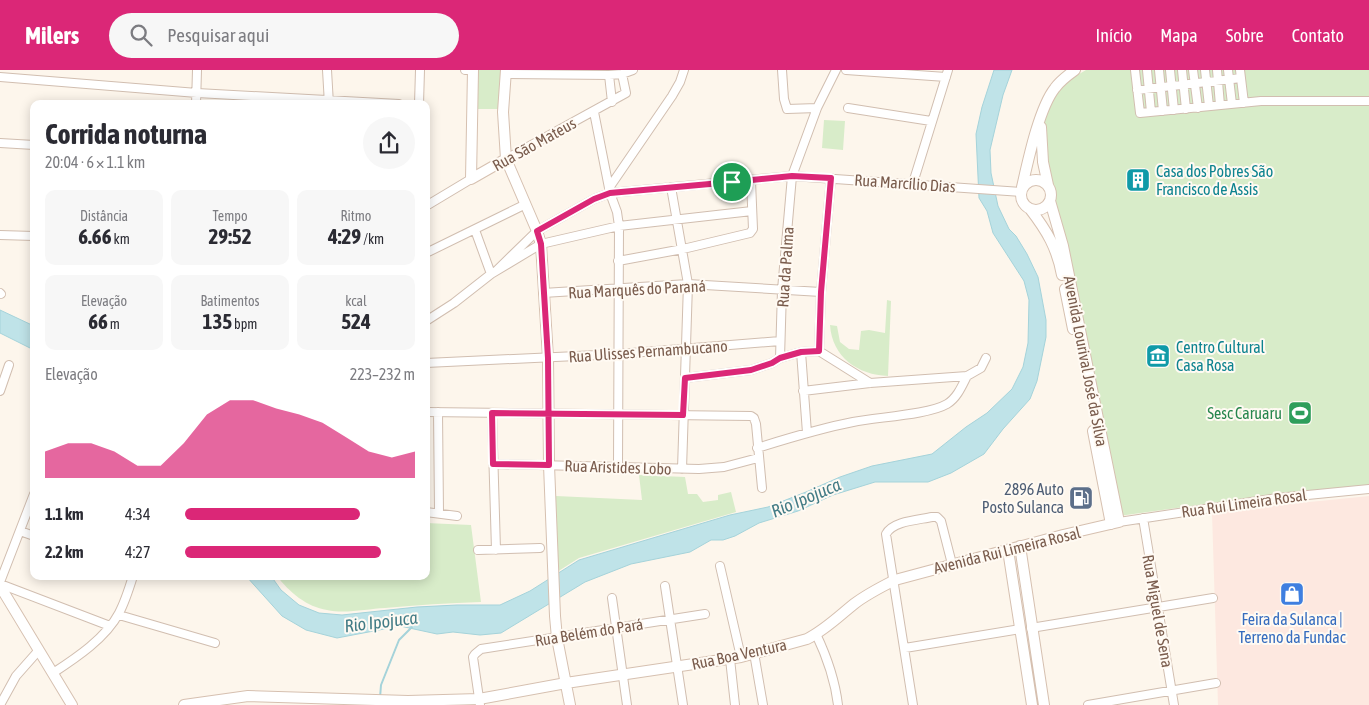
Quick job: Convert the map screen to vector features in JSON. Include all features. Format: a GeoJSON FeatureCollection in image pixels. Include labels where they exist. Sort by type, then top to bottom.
{"type":"FeatureCollection","features":[{"type":"Feature","properties":{"kind":"street"},"geometry":{"type":"LineString","coordinates":[[196,100],[197,70]]}},
{"type":"Feature","properties":{"kind":"street"},"geometry":{"type":"LineString","coordinates":[[327,70],[329,100]]}},
{"type":"Feature","properties":{"kind":"street"},"geometry":{"type":"LineString","coordinates":[[420,70],[420,100]]}},
{"type":"Feature","properties":{"kind":"street"},"geometry":{"type":"LineString","coordinates":[[464,70],[472,70],[472,179]]}},
{"type":"Feature","properties":{"kind":"street"},"geometry":{"type":"LineString","coordinates":[[570,705],[557,638],[555,616],[549,465],[548,358],[541,244],[506,159],[503,112],[506,72],[609,75],[622,74],[633,70]]}},
{"type":"Feature","properties":{"kind":"street"},"geometry":{"type":"LineString","coordinates":[[430,318],[454,303],[494,272],[537,231],[610,191],[672,96],[684,70]]}},
{"type":"Feature","properties":{"kind":"street"},"geometry":{"type":"LineString","coordinates":[[782,70],[784,99],[787,109],[817,108]]}},
{"type":"Feature","properties":{"kind":"street","name":"Rua da Palma"},"geometry":{"type":"LineString","coordinates":[[780,358],[782,290],[792,176],[817,108],[836,70]]}},
{"type":"Feature","properties":{"kind":"street"},"geometry":{"type":"LineString","coordinates":[[846,70],[947,74],[913,184]]}},
{"type":"Feature","properties":{"kind":"street"},"geometry":{"type":"LineString","coordinates":[[1022,190],[1029,155],[1049,97],[1055,87],[1075,70]]}},
{"type":"Feature","properties":{"kind":"street"},"geometry":{"type":"LineString","coordinates":[[1135,70],[1140,113],[1244,103],[1369,101]]}},
{"type":"Feature","properties":{"kind":"street"},"geometry":{"type":"LineString","coordinates":[[1147,70],[1151,112]]}},
{"type":"Feature","properties":{"kind":"street"},"geometry":{"type":"LineString","coordinates":[[1159,70],[1163,111]]}},
{"type":"Feature","properties":{"kind":"street"},"geometry":{"type":"LineString","coordinates":[[1170,70],[1174,110]]}},
{"type":"Feature","properties":{"kind":"street"},"geometry":{"type":"LineString","coordinates":[[1182,70],[1186,109]]}},
{"type":"Feature","properties":{"kind":"street"},"geometry":{"type":"LineString","coordinates":[[1194,70],[1198,108]]}},
{"type":"Feature","properties":{"kind":"street"},"geometry":{"type":"LineString","coordinates":[[1205,70],[1209,106]]}},
{"type":"Feature","properties":{"kind":"street"},"geometry":{"type":"LineString","coordinates":[[1217,70],[1220,105]]}},
{"type":"Feature","properties":{"kind":"street"},"geometry":{"type":"LineString","coordinates":[[1228,70],[1232,104]]}},
{"type":"Feature","properties":{"kind":"street","name":"Rua São Mateus"},"geometry":{"type":"LineString","coordinates":[[430,204],[506,159],[626,93],[622,74]]}},
{"type":"Feature","properties":{"kind":"street"},"geometry":{"type":"LineString","coordinates":[[1137,90],[1229,80],[1241,74],[1244,103]]}},
{"type":"Feature","properties":{"kind":"street"},"geometry":{"type":"LineString","coordinates":[[609,75],[612,102]]}},
{"type":"Feature","properties":{"kind":"street"},"geometry":{"type":"LineString","coordinates":[[0,77],[300,100]]}},
{"type":"Feature","properties":{"kind":"street"},"geometry":{"type":"LineString","coordinates":[[848,108],[931,121]]}},
{"type":"Feature","properties":{"kind":"street"},"geometry":{"type":"LineString","coordinates":[[594,112],[619,226],[618,467]]}},
{"type":"Feature","properties":{"kind":"street","name":"Avenida Lourival José da Silva"},"geometry":{"type":"LineString","coordinates":[[1042,116],[1043,162],[1051,193],[1050,201],[1063,246],[1115,523]]}},
{"type":"Feature","properties":{"kind":"street"},"geometry":{"type":"LineString","coordinates":[[0,142],[30,145]]}},
{"type":"Feature","properties":{"kind":"street","name":"Rua Marcílio Dias"},"geometry":{"type":"LineString","coordinates":[[610,191],[792,176],[1000,191],[1022,190]]}},
{"type":"Feature","properties":{"kind":"street"},"geometry":{"type":"LineString","coordinates":[[819,351],[821,292],[831,178]]}},
{"type":"Feature","properties":{"kind":"street"},"geometry":{"type":"LineString","coordinates":[[618,261],[683,249],[752,232],[751,180]]}},
{"type":"Feature","properties":{"kind":"street"},"geometry":{"type":"LineString","coordinates":[[1022,190],[1026,183],[1035,180],[1048,185]]}},
{"type":"Feature","properties":{"kind":"street"},"geometry":{"type":"LineString","coordinates":[[671,187],[688,284],[682,469]]}},
{"type":"Feature","properties":{"kind":"street","name":"Avenida Lourival José da Silva"},"geometry":{"type":"LineString","coordinates":[[1022,190],[1022,203],[1030,209],[1045,228],[1054,244],[1060,264],[1115,523]]}},
{"type":"Feature","properties":{"kind":"street"},"geometry":{"type":"LineString","coordinates":[[1030,209],[1044,208],[1050,201]]}},
{"type":"Feature","properties":{"kind":"street"},"geometry":{"type":"LineString","coordinates":[[430,251],[526,204]]}},
{"type":"Feature","properties":{"kind":"street"},"geometry":{"type":"LineString","coordinates":[[494,272],[541,244],[619,226],[752,211]]}},
{"type":"Feature","properties":{"kind":"street"},"geometry":{"type":"LineString","coordinates":[[475,230],[494,272]]}},
{"type":"Feature","properties":{"kind":"street"},"geometry":{"type":"LineString","coordinates":[[0,235],[30,236]]}},
{"type":"Feature","properties":{"kind":"street","name":"Rua Marquês do Paraná"},"geometry":{"type":"LineString","coordinates":[[544,293],[688,284],[821,292]]}},
{"type":"Feature","properties":{"kind":"street","name":"Rua Ulisses Pernambucano"},"geometry":{"type":"LineString","coordinates":[[430,363],[619,354],[780,341]]}},
{"type":"Feature","properties":{"kind":"street"},"geometry":{"type":"LineString","coordinates":[[685,378],[751,370],[801,352],[819,351],[870,383]]}},
{"type":"Feature","properties":{"kind":"street"},"geometry":{"type":"LineString","coordinates":[[801,352],[807,433]]}},
{"type":"Feature","properties":{"kind":"street"},"geometry":{"type":"LineString","coordinates":[[803,391],[870,383],[967,376],[981,368],[986,358]]}},
{"type":"Feature","properties":{"kind":"street"},"geometry":{"type":"LineString","coordinates":[[0,391],[9,365]]}},
{"type":"Feature","properties":{"kind":"street"},"geometry":{"type":"LineString","coordinates":[[757,448],[851,422],[936,408],[951,401],[958,394],[967,376]]}},
{"type":"Feature","properties":{"kind":"street"},"geometry":{"type":"LineString","coordinates":[[430,412],[747,416],[754,418],[756,424],[762,488]]}},
{"type":"Feature","properties":{"kind":"street"},"geometry":{"type":"LineString","coordinates":[[438,412],[439,513]]}},
{"type":"Feature","properties":{"kind":"street"},"geometry":{"type":"LineString","coordinates":[[492,413],[496,550]]}},
{"type":"Feature","properties":{"kind":"street","name":"Rua Aristides Lobo"},"geometry":{"type":"LineString","coordinates":[[493,464],[682,469],[724,467],[758,458]]}},
{"type":"Feature","properties":{"kind":"street","name":"Rua Rui Limeira Rosal"},"geometry":{"type":"LineString","coordinates":[[1115,523],[1277,498],[1369,489]]}},
{"type":"Feature","properties":{"kind":"street"},"geometry":{"type":"LineString","coordinates":[[0,584],[30,505]]}},
{"type":"Feature","properties":{"kind":"street"},"geometry":{"type":"LineString","coordinates":[[430,512],[457,516]]}},
{"type":"Feature","properties":{"kind":"street"},"geometry":{"type":"LineString","coordinates":[[913,705],[895,580],[886,534],[895,525],[937,517],[941,521],[952,564]]}},
{"type":"Feature","properties":{"kind":"street","name":"Rua Miguel de Sena"},"geometry":{"type":"LineString","coordinates":[[1142,518],[1174,705]]}},
{"type":"Feature","properties":{"kind":"street","name":"Avenida Rui Limeira Rosal"},"geometry":{"type":"LineString","coordinates":[[895,580],[1020,546],[1115,523]]}},
{"type":"Feature","properties":{"kind":"street"},"geometry":{"type":"LineString","coordinates":[[20,531],[30,535]]}},
{"type":"Feature","properties":{"kind":"street"},"geometry":{"type":"LineString","coordinates":[[1020,546],[1044,705]]}},
{"type":"Feature","properties":{"kind":"street"},"geometry":{"type":"LineString","coordinates":[[478,550],[540,548]]}},
{"type":"Feature","properties":{"kind":"street"},"geometry":{"type":"LineString","coordinates":[[1008,550],[1032,705]]}},
{"type":"Feature","properties":{"kind":"street"},"geometry":{"type":"LineString","coordinates":[[720,566],[736,658],[735,705]]}},
{"type":"Feature","properties":{"kind":"street"},"geometry":{"type":"LineString","coordinates":[[53,673],[87,649],[110,626],[119,614],[132,580]]}},
{"type":"Feature","properties":{"kind":"street","name":"Rua Boa Ventura"},"geometry":{"type":"LineString","coordinates":[[184,705],[222,702],[248,696],[343,702],[388,699],[408,703],[480,702],[566,683],[736,658],[807,639],[855,603],[881,586],[895,580]]}},
{"type":"Feature","properties":{"kind":"street"},"geometry":{"type":"LineString","coordinates":[[0,584],[110,626]]}},
{"type":"Feature","properties":{"kind":"street"},"geometry":{"type":"LineString","coordinates":[[0,584],[72,705]]}},
{"type":"Feature","properties":{"kind":"street"},"geometry":{"type":"LineString","coordinates":[[665,586],[683,705]]}},
{"type":"Feature","properties":{"kind":"street"},"geometry":{"type":"LineString","coordinates":[[612,598],[627,705]]}},
{"type":"Feature","properties":{"kind":"street"},"geometry":{"type":"LineString","coordinates":[[1031,628],[1214,598]]}},
{"type":"Feature","properties":{"kind":"street"},"geometry":{"type":"LineString","coordinates":[[119,614],[215,643]]}},
{"type":"Feature","properties":{"kind":"street","name":"Rua Belém do Pará"},"geometry":{"type":"LineString","coordinates":[[480,702],[473,657],[474,654],[481,650],[705,614]]}},
{"type":"Feature","properties":{"kind":"street"},"geometry":{"type":"LineString","coordinates":[[905,648],[1020,629]]}},
{"type":"Feature","properties":{"kind":"street"},"geometry":{"type":"LineString","coordinates":[[816,634],[828,659],[838,705]]}},
{"type":"Feature","properties":{"kind":"street"},"geometry":{"type":"LineString","coordinates":[[0,705],[16,676],[39,650]]}},
{"type":"Feature","properties":{"kind":"street"},"geometry":{"type":"LineString","coordinates":[[754,654],[763,705]]}},
{"type":"Feature","properties":{"kind":"street"},"geometry":{"type":"LineString","coordinates":[[1088,705],[1216,684]]}},
{"type":"Feature","properties":{"kind":"shaded area","name":"Feira da Sulanca | Terreno da Fundac"},"geometry":{"type":"Polygon","coordinates":[[[1369,496],[1369,705],[1218,705],[1212,512],[1369,496]]]}},
{"type":"Feature","properties":{"kind":"green space"},"geometry":{"type":"Polygon","coordinates":[[[475,70],[504,70],[503,109],[474,109],[475,70]]]}},
{"type":"Feature","properties":{"kind":"green space"},"geometry":{"type":"Polygon","coordinates":[[[1086,70],[1369,70],[1369,485],[1234,500],[1119,516],[1049,173],[1044,134],[1045,117],[1057,90],[1086,70]]]}},
{"type":"Feature","properties":{"kind":"green space"},"geometry":{"type":"Polygon","coordinates":[[[824,120],[845,121],[843,150],[822,148],[824,120]]]}},
{"type":"Feature","properties":{"kind":"green space"},"geometry":{"type":"Polygon","coordinates":[[[887,300],[891,301],[888,376],[867,372],[848,362],[836,346],[830,325],[837,326],[840,342],[849,349],[859,350],[861,331],[869,330],[885,333],[887,300]]]}},
{"type":"Feature","properties":{"kind":"green space"},"geometry":{"type":"Polygon","coordinates":[[[639,475],[685,477],[688,494],[697,494],[703,502],[718,500],[718,495],[731,492],[736,512],[579,558],[557,572],[556,496],[642,500],[639,475]]]}},
{"type":"Feature","properties":{"kind":"green space"},"geometry":{"type":"Polygon","coordinates":[[[430,523],[471,525],[481,602],[334,611],[312,606],[287,588],[280,580],[430,580],[430,523]]]}},
{"type":"Feature","properties":{"kind":"water","name":"Rio Ipojuca"},"geometry":{"type":"Polygon","coordinates":[[[994,70],[1012,70],[1003,95],[990,150],[991,173],[998,206],[1009,229],[1016,236],[1027,254],[1038,277],[1046,320],[1046,337],[1037,381],[1030,399],[984,454],[951,473],[928,482],[875,482],[833,495],[798,511],[759,523],[735,536],[723,540],[711,540],[690,552],[631,564],[585,582],[501,633],[480,635],[453,632],[437,634],[400,626],[337,638],[306,630],[282,616],[250,580],[274,580],[281,590],[299,605],[319,613],[342,615],[417,607],[500,605],[530,591],[579,560],[730,515],[768,507],[840,477],[872,466],[932,454],[987,413],[1012,389],[1023,367],[1028,343],[1029,300],[1024,281],[993,233],[987,211],[979,198],[976,134],[982,107],[994,70]]]}},
{"type":"Feature","properties":{"kind":"water"},"geometry":{"type":"Polygon","coordinates":[[[0,310],[30,324],[30,348],[0,333],[0,310]]]}},
{"type":"Feature","properties":{"kind":"waterway"},"geometry":{"type":"LineString","coordinates":[[380,698],[381,685],[399,640],[412,627]]}},
{"type":"Feature","properties":{"kind":"place","name":"Casa dos Pobres São Francisco de Assis"},"geometry":{"type":"Point","coordinates":[1138,180]}},
{"type":"Feature","properties":{"kind":"place","name":"Centro Cultural Casa Rosa"},"geometry":{"type":"Point","coordinates":[1158,356]}},
{"type":"Feature","properties":{"kind":"place","name":"Sesc Caruaru"},"geometry":{"type":"Point","coordinates":[1300,413]}},
{"type":"Feature","properties":{"kind":"place","name":"2896 Auto Posto Sulanca"},"geometry":{"type":"Point","coordinates":[1081,498]}},
{"type":"Feature","properties":{"kind":"place","name":"Feira da Sulanca | Terreno da Fundac"},"geometry":{"type":"Point","coordinates":[1292,594]}},
{"type":"Feature","properties":{"kind":"route"},"geometry":{"type":"LineString","coordinates":[[732,182],[610,193],[594,199],[537,231],[541,244],[548,358],[548,414],[549,465],[493,464],[492,413],[548,414],[683,415],[685,378],[751,370],[801,352],[819,351],[821,292],[831,178],[792,176],[732,182]]}}]}
